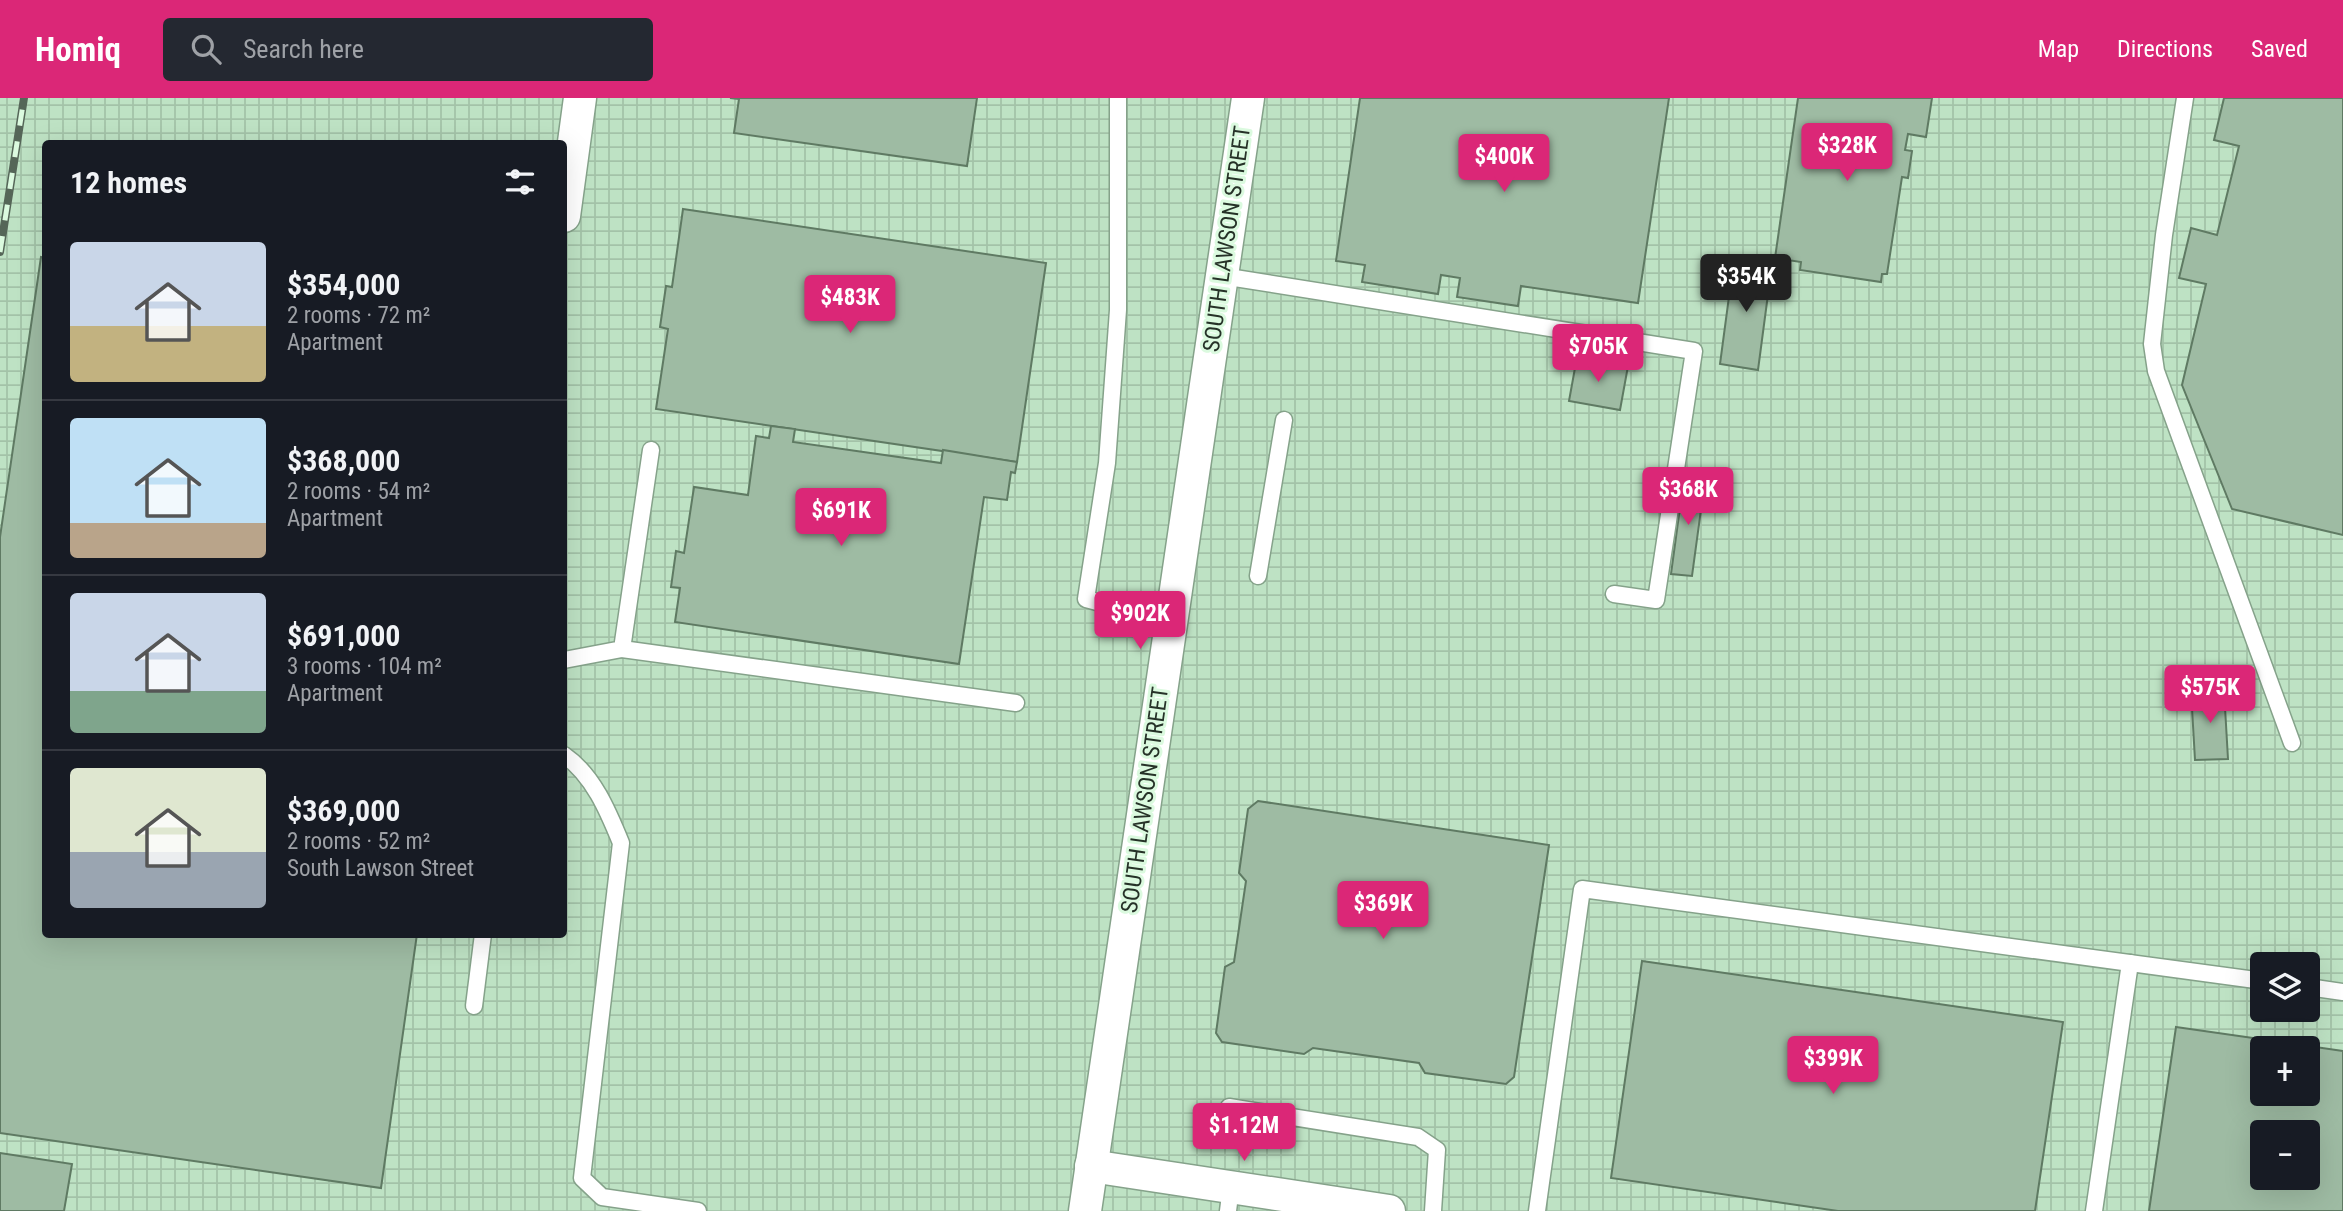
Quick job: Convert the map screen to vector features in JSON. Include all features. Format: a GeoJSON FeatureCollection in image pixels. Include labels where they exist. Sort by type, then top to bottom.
{"type":"FeatureCollection","features":[{"type":"Feature","properties":{"kind":"street"},"geometry":{"type":"LineString","coordinates":[[567,194],[580,98]]}},
{"type":"Feature","properties":{"kind":"street","name":"SOUTH LAWSON STREET"},"geometry":{"type":"LineString","coordinates":[[1084,1211],[1248,98]]}},
{"type":"Feature","properties":{"kind":"street"},"geometry":{"type":"LineString","coordinates":[[1091,1166],[1230,1199],[1389,1211]]}},
{"type":"Feature","properties":{"kind":"lane"},"geometry":{"type":"LineString","coordinates":[[1118,98],[1118,310],[1107,463],[1086,599],[1171,622]]}},
{"type":"Feature","properties":{"kind":"lane"},"geometry":{"type":"LineString","coordinates":[[2185,98],[2164,235],[2152,344],[2156,371],[2292,743]]}},
{"type":"Feature","properties":{"kind":"lane"},"geometry":{"type":"LineString","coordinates":[[1222,276],[1694,351],[1656,600],[1614,594]]}},
{"type":"Feature","properties":{"kind":"lane"},"geometry":{"type":"LineString","coordinates":[[1258,576],[1284,420]]}},
{"type":"Feature","properties":{"kind":"lane"},"geometry":{"type":"LineString","coordinates":[[622,649],[651,450]]}},
{"type":"Feature","properties":{"kind":"lane"},"geometry":{"type":"LineString","coordinates":[[567,659],[622,649],[1016,703]]}},
{"type":"Feature","properties":{"kind":"lane"},"geometry":{"type":"LineString","coordinates":[[567,757],[604,802],[621,843],[582,1178],[603,1197],[698,1211]]}},
{"type":"Feature","properties":{"kind":"lane"},"geometry":{"type":"LineString","coordinates":[[1537,1211],[1582,889],[2250,979]]}},
{"type":"Feature","properties":{"kind":"lane"},"geometry":{"type":"LineString","coordinates":[[474,1006],[482,938]]}},
{"type":"Feature","properties":{"kind":"lane"},"geometry":{"type":"LineString","coordinates":[[2094,1211],[2130,963]]}},
{"type":"Feature","properties":{"kind":"lane"},"geometry":{"type":"LineString","coordinates":[[2320,989],[2343,992]]}},
{"type":"Feature","properties":{"kind":"lane"},"geometry":{"type":"LineString","coordinates":[[1229,1107],[1418,1137],[1437,1150],[1433,1211]]}},
{"type":"Feature","properties":{"kind":"shaded area"},"geometry":{"type":"Polygon","coordinates":[[[0,98],[2343,98],[2343,1211],[0,1211],[0,98]]]}},
{"type":"Feature","properties":{"kind":"building"},"geometry":{"type":"Polygon","coordinates":[[[730,98],[977,98],[967,166],[734,133],[739,99],[730,98]]]}},
{"type":"Feature","properties":{"kind":"building"},"geometry":{"type":"Polygon","coordinates":[[[1360,98],[1669,98],[1638,303],[1521,286],[1518,306],[1457,297],[1460,278],[1441,275],[1438,294],[1362,282],[1365,265],[1336,261],[1360,98]]]}},
{"type":"Feature","properties":{"kind":"building"},"geometry":{"type":"Polygon","coordinates":[[[1798,98],[1932,98],[1926,137],[1908,134],[1905,150],[1912,151],[1908,178],[1902,177],[1887,274],[1882,274],[1881,282],[1800,270],[1801,262],[1775,258],[1798,98]]]}},
{"type":"Feature","properties":{"kind":"building"},"geometry":{"type":"Polygon","coordinates":[[[2224,98],[2343,98],[2343,535],[2232,509],[2182,385],[2206,284],[2179,278],[2191,228],[2217,235],[2239,146],[2214,140],[2224,98]]]}},
{"type":"Feature","properties":{"kind":"building"},"geometry":{"type":"Polygon","coordinates":[[[683,209],[1046,263],[1017,462],[656,409],[668,329],[660,327],[666,286],[672,287],[683,209]]]}},
{"type":"Feature","properties":{"kind":"building"},"geometry":{"type":"Polygon","coordinates":[[[41,257],[42,938],[416,938],[381,1188],[0,1133],[0,537],[41,257]]]}},
{"type":"Feature","properties":{"kind":"building"},"geometry":{"type":"Polygon","coordinates":[[[1734,259],[1772,264],[1758,370],[1720,364],[1734,259]]]}},
{"type":"Feature","properties":{"kind":"building"},"geometry":{"type":"Polygon","coordinates":[[[1577,357],[1628,366],[1620,410],[1569,401],[1577,357]]]}},
{"type":"Feature","properties":{"kind":"building"},"geometry":{"type":"Polygon","coordinates":[[[771,426],[795,429],[793,442],[941,463],[943,450],[1017,462],[1015,473],[1011,472],[1007,500],[984,497],[959,664],[675,622],[680,588],[671,587],[676,551],[684,553],[694,487],[748,495],[756,436],[769,438],[771,426]]]}},
{"type":"Feature","properties":{"kind":"building"},"geometry":{"type":"Polygon","coordinates":[[[1684,478],[1705,480],[1692,576],[1671,574],[1684,478]]]}},
{"type":"Feature","properties":{"kind":"building"},"geometry":{"type":"Polygon","coordinates":[[[2224,690],[2228,759],[2195,760],[2191,691],[2224,690]]]}},
{"type":"Feature","properties":{"kind":"building"},"geometry":{"type":"Polygon","coordinates":[[[1258,801],[1549,845],[1514,1077],[1506,1084],[1425,1073],[1419,1063],[1313,1048],[1304,1054],[1222,1042],[1216,1033],[1225,967],[1234,962],[1246,881],[1239,873],[1248,809],[1258,801]]]}},
{"type":"Feature","properties":{"kind":"building"},"geometry":{"type":"Polygon","coordinates":[[[1642,961],[2063,1022],[2035,1211],[1838,1211],[1611,1178],[1642,961]]]}},
{"type":"Feature","properties":{"kind":"building"},"geometry":{"type":"Polygon","coordinates":[[[2176,1027],[2250,1038],[2250,1106],[2320,1106],[2320,1048],[2343,1051],[2343,1211],[2149,1211],[2176,1027]]]}},
{"type":"Feature","properties":{"kind":"building"},"geometry":{"type":"Polygon","coordinates":[[[0,1153],[72,1164],[64,1211],[0,1211],[0,1153]]]}},
{"type":"Feature","properties":{"kind":"railway"},"geometry":{"type":"LineString","coordinates":[[0,252],[24,98]]}}]}
